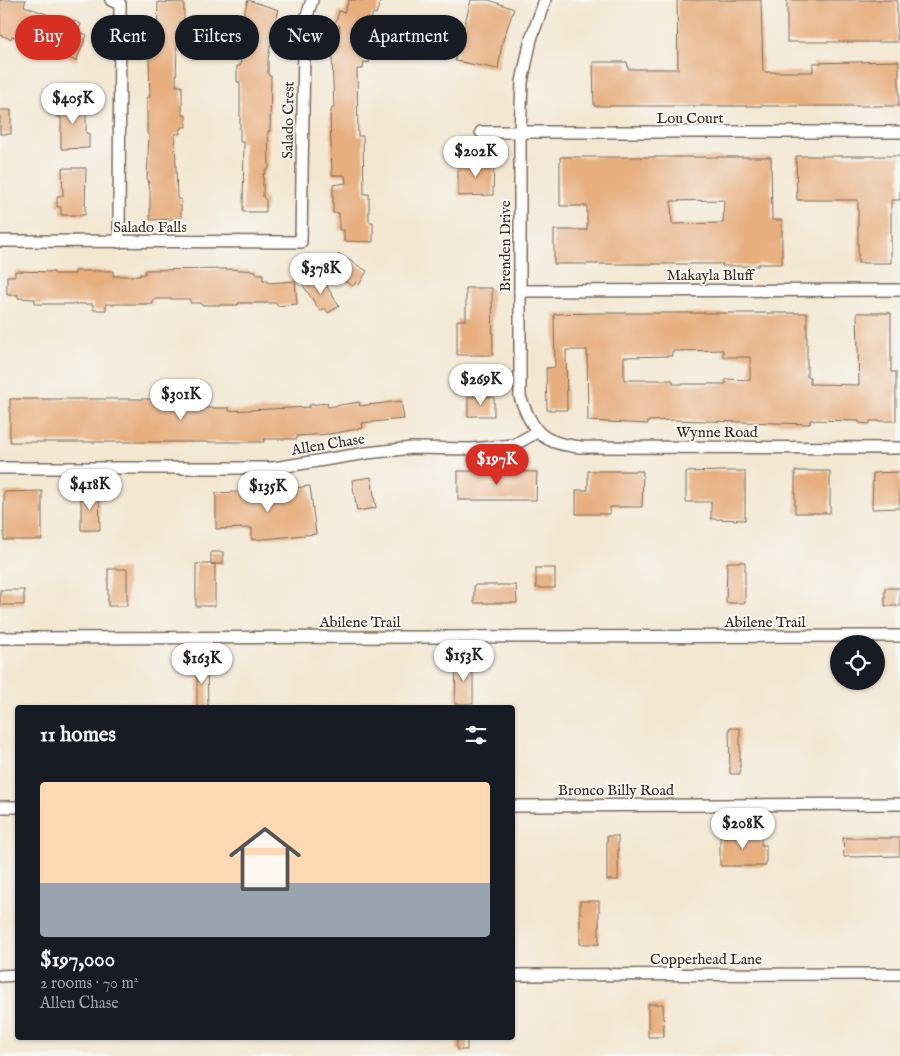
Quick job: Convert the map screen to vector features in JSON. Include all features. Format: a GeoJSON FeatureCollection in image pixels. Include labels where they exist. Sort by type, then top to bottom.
{"type":"FeatureCollection","features":[{"type":"Feature","properties":{"kind":"street","name":"Salado Crest"},"geometry":{"type":"LineString","coordinates":[[301,242],[305,22],[312,0]]}},
{"type":"Feature","properties":{"kind":"street","name":"Brenden Drive"},"geometry":{"type":"LineString","coordinates":[[537,432],[527,415],[520,397],[520,133],[522,82],[531,39],[545,0]]}},
{"type":"Feature","properties":{"kind":"street"},"geometry":{"type":"LineString","coordinates":[[115,2],[119,242]]}},
{"type":"Feature","properties":{"kind":"street","name":"Lou Court"},"geometry":{"type":"LineString","coordinates":[[481,132],[900,132]]}},
{"type":"Feature","properties":{"kind":"street","name":"Salado Falls"},"geometry":{"type":"LineString","coordinates":[[0,242],[301,242]]}},
{"type":"Feature","properties":{"kind":"street","name":"Makayla Bluff"},"geometry":{"type":"LineString","coordinates":[[520,291],[900,290]]}},
{"type":"Feature","properties":{"kind":"street","name":"Wynne Road"},"geometry":{"type":"LineString","coordinates":[[537,432],[560,445],[581,447],[900,448]]}},
{"type":"Feature","properties":{"kind":"street","name":"Allen Chase"},"geometry":{"type":"LineString","coordinates":[[0,468],[274,468],[367,453],[412,448],[471,449],[514,444],[537,432]]}},
{"type":"Feature","properties":{"kind":"street","name":"Abilene Trail"},"geometry":{"type":"LineString","coordinates":[[0,638],[900,636]]}},
{"type":"Feature","properties":{"kind":"street","name":"Bronco Billy Road"},"geometry":{"type":"LineString","coordinates":[[515,806],[900,804]]}},
{"type":"Feature","properties":{"kind":"street"},"geometry":{"type":"LineString","coordinates":[[0,807],[15,807]]}},
{"type":"Feature","properties":{"kind":"street","name":"Copperhead Lane"},"geometry":{"type":"LineString","coordinates":[[515,975],[900,974]]}},
{"type":"Feature","properties":{"kind":"street"},"geometry":{"type":"LineString","coordinates":[[0,976],[15,976]]}},
{"type":"Feature","properties":{"kind":"building"},"geometry":{"type":"Polygon","coordinates":[[[0,0],[26,0],[24,6],[49,15],[15,15],[15,37],[12,36],[11,39],[0,35],[0,0]]]}},
{"type":"Feature","properties":{"kind":"building"},"geometry":{"type":"Polygon","coordinates":[[[248,0],[279,10],[277,15],[269,15],[268,73],[271,76],[270,131],[268,131],[269,166],[268,170],[265,170],[265,174],[263,174],[263,197],[266,200],[266,212],[243,212],[244,142],[240,142],[240,82],[237,82],[237,66],[240,66],[241,60],[259,60],[259,15],[243,15],[248,0]]]}},
{"type":"Feature","properties":{"kind":"building"},"geometry":{"type":"Polygon","coordinates":[[[349,0],[381,0],[376,14],[350,15],[350,60],[369,60],[369,63],[364,62],[363,69],[357,69],[358,136],[363,136],[364,194],[369,194],[369,222],[373,222],[373,242],[344,241],[344,230],[339,230],[339,213],[333,213],[333,185],[346,183],[345,175],[332,175],[330,115],[332,108],[334,108],[332,60],[340,60],[340,15],[338,15],[339,11],[344,13],[349,0]]]}},
{"type":"Feature","properties":{"kind":"building"},"geometry":{"type":"Polygon","coordinates":[[[471,0],[489,0],[514,9],[502,43],[498,69],[455,61],[467,60],[467,15],[471,0]]]}},
{"type":"Feature","properties":{"kind":"building"},"geometry":{"type":"Polygon","coordinates":[[[677,0],[761,0],[763,72],[813,72],[813,63],[897,61],[899,62],[899,106],[594,106],[593,62],[627,62],[628,69],[678,69],[677,0]]]}},
{"type":"Feature","properties":{"kind":"building"},"geometry":{"type":"Polygon","coordinates":[[[787,0],[897,0],[897,42],[787,42],[787,0]]]}},
{"type":"Feature","properties":{"kind":"building"},"geometry":{"type":"Polygon","coordinates":[[[158,2],[184,3],[184,15],[175,15],[176,86],[182,86],[182,115],[186,115],[186,127],[180,129],[180,134],[175,134],[177,199],[181,199],[181,219],[150,220],[150,191],[147,179],[149,134],[147,134],[147,97],[150,97],[149,60],[165,60],[165,15],[158,15],[158,2]]]}},
{"type":"Feature","properties":{"kind":"building"},"geometry":{"type":"Polygon","coordinates":[[[81,32],[87,35],[81,49],[81,32]]]}},
{"type":"Feature","properties":{"kind":"building"},"geometry":{"type":"Polygon","coordinates":[[[56,102],[86,102],[86,133],[89,133],[89,148],[61,149],[61,117],[56,117],[56,102]]]}},
{"type":"Feature","properties":{"kind":"building"},"geometry":{"type":"Polygon","coordinates":[[[0,110],[11,110],[11,134],[0,134],[0,110]]]}},
{"type":"Feature","properties":{"kind":"building"},"geometry":{"type":"Polygon","coordinates":[[[796,156],[900,156],[900,200],[891,200],[891,263],[858,263],[858,200],[797,200],[796,156]]]}},
{"type":"Feature","properties":{"kind":"building"},"geometry":{"type":"Polygon","coordinates":[[[560,157],[771,157],[772,220],[782,220],[782,264],[722,266],[723,264],[554,264],[554,230],[587,230],[587,206],[560,206],[560,157]],[[724,200],[671,201],[672,224],[723,223],[724,200]]]}},
{"type":"Feature","properties":{"kind":"building"},"geometry":{"type":"Polygon","coordinates":[[[458,160],[494,160],[493,195],[458,196],[458,160]]]}},
{"type":"Feature","properties":{"kind":"building"},"geometry":{"type":"Polygon","coordinates":[[[62,168],[86,168],[85,215],[61,215],[61,207],[57,207],[57,196],[63,196],[62,168]]]}},
{"type":"Feature","properties":{"kind":"building"},"geometry":{"type":"Polygon","coordinates":[[[339,254],[367,271],[359,285],[356,282],[353,286],[329,272],[339,254]]]}},
{"type":"Feature","properties":{"kind":"building"},"geometry":{"type":"Polygon","coordinates":[[[228,269],[256,271],[256,274],[263,274],[263,280],[268,280],[268,283],[295,281],[297,304],[277,306],[277,303],[201,305],[201,303],[190,303],[190,299],[153,299],[153,304],[106,304],[106,310],[93,310],[93,304],[35,304],[35,299],[18,298],[18,295],[7,295],[7,276],[15,276],[15,271],[75,274],[75,271],[113,271],[113,276],[140,276],[140,274],[145,274],[145,270],[228,269]]]}},
{"type":"Feature","properties":{"kind":"building"},"geometry":{"type":"Polygon","coordinates":[[[320,275],[339,306],[328,313],[325,308],[320,311],[303,285],[320,275]]]}},
{"type":"Feature","properties":{"kind":"building"},"geometry":{"type":"Polygon","coordinates":[[[466,288],[492,288],[493,355],[457,355],[457,320],[466,320],[466,288]]]}},
{"type":"Feature","properties":{"kind":"building"},"geometry":{"type":"Polygon","coordinates":[[[807,313],[807,377],[810,377],[810,384],[859,385],[857,313],[891,313],[891,372],[896,372],[896,421],[870,421],[870,424],[859,423],[859,421],[810,420],[810,424],[673,420],[648,421],[648,424],[588,421],[587,350],[566,350],[567,410],[547,410],[546,368],[555,367],[554,314],[807,313]],[[723,350],[672,351],[672,356],[624,357],[624,380],[673,380],[673,384],[726,384],[726,379],[750,380],[750,357],[723,357],[723,350]]]}},
{"type":"Feature","properties":{"kind":"building"},"geometry":{"type":"Polygon","coordinates":[[[468,397],[494,397],[494,416],[468,416],[468,397]]]}},
{"type":"Feature","properties":{"kind":"building"},"geometry":{"type":"Polygon","coordinates":[[[10,399],[194,399],[194,408],[229,408],[229,411],[310,407],[309,405],[327,403],[328,407],[359,402],[360,406],[401,401],[404,419],[362,423],[363,428],[330,434],[297,436],[297,439],[264,439],[264,442],[10,442],[10,399]]]}},
{"type":"Feature","properties":{"kind":"building"},"geometry":{"type":"Polygon","coordinates":[[[458,471],[537,472],[536,500],[458,500],[458,471]]]}},
{"type":"Feature","properties":{"kind":"building"},"geometry":{"type":"Polygon","coordinates":[[[588,471],[643,471],[642,507],[610,507],[610,514],[576,514],[576,490],[588,490],[588,471]]]}},
{"type":"Feature","properties":{"kind":"building"},"geometry":{"type":"Polygon","coordinates":[[[745,471],[745,520],[711,519],[711,502],[686,502],[686,472],[745,471]]]}},
{"type":"Feature","properties":{"kind":"building"},"geometry":{"type":"Polygon","coordinates":[[[795,471],[830,471],[830,513],[795,513],[795,471]]]}},
{"type":"Feature","properties":{"kind":"building"},"geometry":{"type":"Polygon","coordinates":[[[900,472],[900,508],[872,509],[873,473],[900,472]]]}},
{"type":"Feature","properties":{"kind":"building"},"geometry":{"type":"Polygon","coordinates":[[[371,477],[376,508],[357,511],[352,480],[371,477]]]}},
{"type":"Feature","properties":{"kind":"building"},"geometry":{"type":"Polygon","coordinates":[[[310,486],[316,534],[252,540],[252,528],[216,529],[216,493],[279,490],[310,486]]]}},
{"type":"Feature","properties":{"kind":"building"},"geometry":{"type":"Polygon","coordinates":[[[42,491],[42,540],[4,540],[4,492],[42,491]]]}},
{"type":"Feature","properties":{"kind":"building"},"geometry":{"type":"Polygon","coordinates":[[[81,492],[99,492],[100,530],[81,530],[81,492]]]}},
{"type":"Feature","properties":{"kind":"building"},"geometry":{"type":"Polygon","coordinates":[[[211,552],[223,552],[223,564],[211,564],[211,552]]]}},
{"type":"Feature","properties":{"kind":"building"},"geometry":{"type":"Polygon","coordinates":[[[727,562],[745,562],[745,603],[726,603],[727,562]]]}},
{"type":"Feature","properties":{"kind":"building"},"geometry":{"type":"Polygon","coordinates":[[[196,564],[215,564],[215,606],[196,606],[196,564]]]}},
{"type":"Feature","properties":{"kind":"building"},"geometry":{"type":"Polygon","coordinates":[[[536,568],[555,568],[555,588],[536,588],[536,568]]]}},
{"type":"Feature","properties":{"kind":"building"},"geometry":{"type":"Polygon","coordinates":[[[108,569],[127,569],[127,606],[108,606],[108,569]]]}},
{"type":"Feature","properties":{"kind":"building"},"geometry":{"type":"Polygon","coordinates":[[[474,585],[516,585],[517,603],[474,603],[474,585]]]}},
{"type":"Feature","properties":{"kind":"building"},"geometry":{"type":"Polygon","coordinates":[[[885,588],[900,588],[900,606],[885,606],[885,588]]]}},
{"type":"Feature","properties":{"kind":"building"},"geometry":{"type":"Polygon","coordinates":[[[0,590],[24,590],[24,605],[0,605],[0,590]]]}},
{"type":"Feature","properties":{"kind":"building"},"geometry":{"type":"Polygon","coordinates":[[[456,659],[473,659],[473,704],[455,704],[456,659]]]}},
{"type":"Feature","properties":{"kind":"building"},"geometry":{"type":"Polygon","coordinates":[[[197,662],[207,662],[208,705],[197,705],[197,662]]]}},
{"type":"Feature","properties":{"kind":"building"},"geometry":{"type":"Polygon","coordinates":[[[729,728],[740,728],[740,774],[730,774],[729,728]]]}},
{"type":"Feature","properties":{"kind":"building"},"geometry":{"type":"Polygon","coordinates":[[[750,827],[761,827],[761,845],[766,845],[766,866],[720,866],[720,837],[750,837],[750,827]]]}},
{"type":"Feature","properties":{"kind":"building"},"geometry":{"type":"Polygon","coordinates":[[[607,836],[618,836],[618,880],[607,880],[607,836]]]}},
{"type":"Feature","properties":{"kind":"building"},"geometry":{"type":"Polygon","coordinates":[[[843,838],[900,838],[900,856],[844,857],[843,838]]]}},
{"type":"Feature","properties":{"kind":"building"},"geometry":{"type":"Polygon","coordinates":[[[580,901],[599,901],[599,944],[580,944],[580,901]]]}},
{"type":"Feature","properties":{"kind":"building"},"geometry":{"type":"Polygon","coordinates":[[[648,1004],[663,1004],[664,1037],[648,1037],[648,1004]]]}},
{"type":"Feature","properties":{"kind":"building"},"geometry":{"type":"Polygon","coordinates":[[[457,1040],[467,1040],[467,1050],[457,1050],[457,1040]]]}}]}
